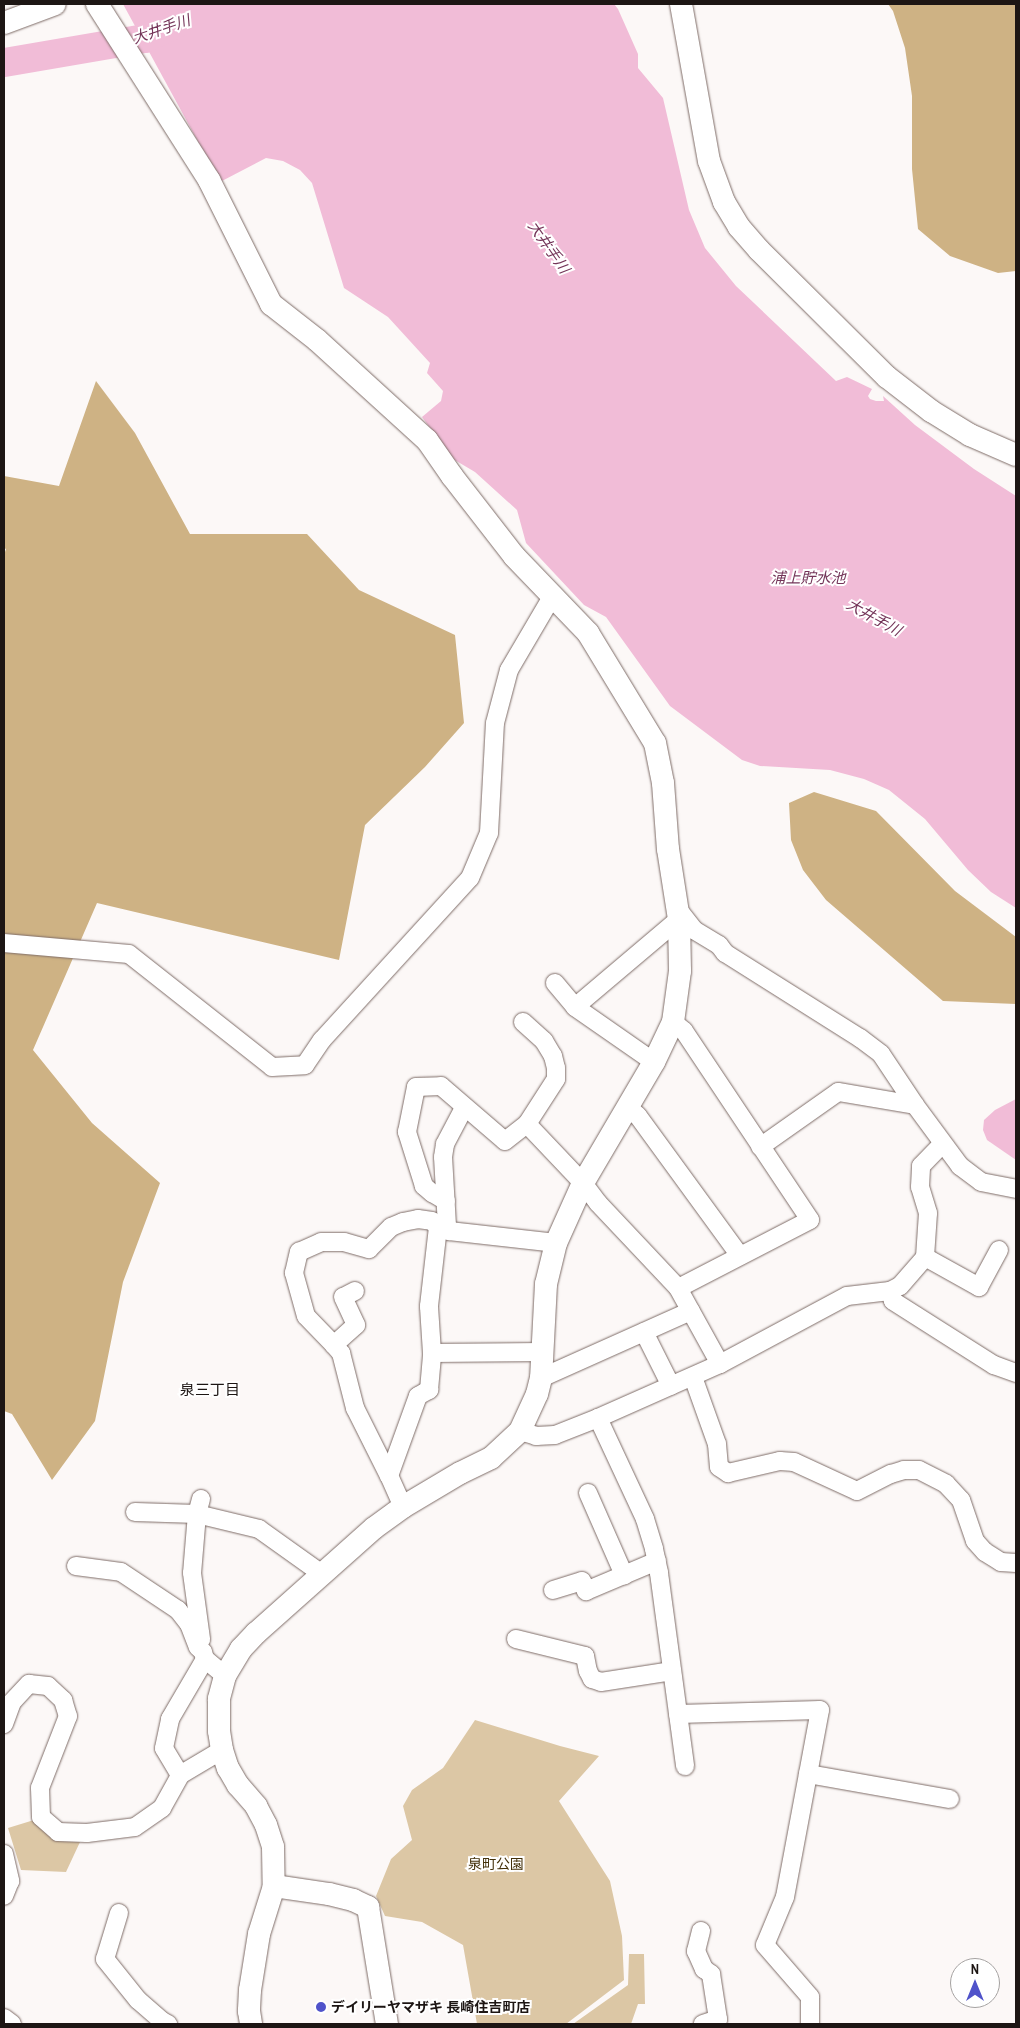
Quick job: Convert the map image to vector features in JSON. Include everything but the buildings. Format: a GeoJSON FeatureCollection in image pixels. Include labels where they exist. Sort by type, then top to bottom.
{"type":"FeatureCollection","features":[{"type":"Feature","properties":{"kind":"street"},"geometry":{"type":"LineString","coordinates":[[4,23],[54,4]]}},
{"type":"Feature","properties":{"kind":"street"},"geometry":{"type":"LineString","coordinates":[[681,4],[709,162],[724,202],[739,227],[758,250],[888,377],[931,412],[970,435],[1016,455]]}},
{"type":"Feature","properties":{"kind":"street"},"geometry":{"type":"LineString","coordinates":[[102,12],[209,180],[271,304],[346,365],[427,440],[514,556],[588,633],[655,743],[663,783],[671,877],[678,914],[680,971],[673,1022],[654,1062],[583,1183],[556,1243],[546,1284],[541,1378],[537,1394],[520,1431],[491,1458],[460,1473],[403,1507],[374,1528],[251,1638],[241,1649],[225,1676],[219,1699],[219,1731],[222,1750],[235,1779],[256,1806],[266,1825],[273,1846],[274,1886],[259,1934],[250,1990],[249,2011],[251,2024]]}},
{"type":"Feature","properties":{"kind":"street"},"geometry":{"type":"LineString","coordinates":[[4,944],[129,954],[272,1067],[305,1065],[322,1040],[470,878],[489,833],[495,723],[509,670],[553,595]]}},
{"type":"Feature","properties":{"kind":"street"},"geometry":{"type":"LineString","coordinates":[[575,1007],[678,914]]}},
{"type":"Feature","properties":{"kind":"street"},"geometry":{"type":"LineString","coordinates":[[678,914],[694,930],[719,945],[725,953],[860,1038],[881,1054],[942,1144],[960,1166],[981,1182],[1016,1188]]}},
{"type":"Feature","properties":{"kind":"street"},"geometry":{"type":"LineString","coordinates":[[554,983],[575,1007],[654,1062]]}},
{"type":"Feature","properties":{"kind":"street"},"geometry":{"type":"LineString","coordinates":[[446,1201],[424,1186],[408,1132],[416,1088],[441,1086],[505,1142],[528,1124],[556,1079],[553,1056],[544,1041],[523,1022]]}},
{"type":"Feature","properties":{"kind":"street"},"geometry":{"type":"LineString","coordinates":[[673,1022],[684,1031],[810,1220],[678,1288]]}},
{"type":"Feature","properties":{"kind":"street"},"geometry":{"type":"LineString","coordinates":[[760,1147],[838,1092],[915,1105]]}},
{"type":"Feature","properties":{"kind":"street"},"geometry":{"type":"LineString","coordinates":[[628,1106],[638,1116],[740,1256]]}},
{"type":"Feature","properties":{"kind":"street"},"geometry":{"type":"LineString","coordinates":[[438,1227],[447,1226],[445,1144],[464,1108]]}},
{"type":"Feature","properties":{"kind":"street"},"geometry":{"type":"LineString","coordinates":[[528,1124],[583,1183],[598,1203],[678,1288],[720,1364]]}},
{"type":"Feature","properties":{"kind":"street"},"geometry":{"type":"LineString","coordinates":[[520,1431],[536,1436],[555,1435],[693,1378],[848,1296],[890,1292],[900,1286],[925,1256],[928,1213],[920,1188],[921,1166],[942,1144]]}},
{"type":"Feature","properties":{"kind":"street"},"geometry":{"type":"LineString","coordinates":[[403,1507],[355,1408],[341,1353],[306,1316],[294,1273],[299,1252],[320,1242],[344,1242],[369,1249],[391,1227],[404,1222],[425,1220],[432,1221],[438,1227],[449,1231],[556,1243]]}},
{"type":"Feature","properties":{"kind":"street"},"geometry":{"type":"LineString","coordinates":[[389,1476],[418,1396],[429,1390],[432,1353],[429,1306],[438,1227]]}},
{"type":"Feature","properties":{"kind":"street"},"geometry":{"type":"LineString","coordinates":[[925,1256],[979,1288],[999,1250]]}},
{"type":"Feature","properties":{"kind":"street"},"geometry":{"type":"LineString","coordinates":[[334,1345],[356,1325],[343,1297],[355,1291]]}},
{"type":"Feature","properties":{"kind":"street"},"geometry":{"type":"LineString","coordinates":[[890,1292],[893,1301],[994,1365],[1016,1373]]}},
{"type":"Feature","properties":{"kind":"street"},"geometry":{"type":"LineString","coordinates":[[541,1378],[692,1311]]}},
{"type":"Feature","properties":{"kind":"street"},"geometry":{"type":"LineString","coordinates":[[644,1332],[671,1386]]}},
{"type":"Feature","properties":{"kind":"street"},"geometry":{"type":"LineString","coordinates":[[432,1353],[543,1352]]}},
{"type":"Feature","properties":{"kind":"street"},"geometry":{"type":"LineString","coordinates":[[693,1378],[717,1444],[719,1467],[728,1473],[780,1460],[794,1462],[857,1492],[891,1474],[904,1470],[919,1470],[946,1484],[961,1500],[975,1541],[985,1552],[1001,1562],[1016,1563]]}},
{"type":"Feature","properties":{"kind":"street"},"geometry":{"type":"LineString","coordinates":[[598,1418],[645,1519],[657,1561],[685,1766]]}},
{"type":"Feature","properties":{"kind":"street"},"geometry":{"type":"LineString","coordinates":[[588,1492],[624,1575]]}},
{"type":"Feature","properties":{"kind":"street"},"geometry":{"type":"LineString","coordinates":[[135,1512],[199,1506],[259,1529],[322,1574]]}},
{"type":"Feature","properties":{"kind":"street"},"geometry":{"type":"LineString","coordinates":[[180,1775],[164,1748],[170,1719],[204,1656],[192,1574],[199,1506]]}},
{"type":"Feature","properties":{"kind":"street"},"geometry":{"type":"LineString","coordinates":[[553,1590],[582,1581],[586,1591],[657,1561]]}},
{"type":"Feature","properties":{"kind":"street"},"geometry":{"type":"LineString","coordinates":[[76,1566],[121,1572],[178,1610],[189,1624],[198,1647],[204,1656],[225,1676]]}},
{"type":"Feature","properties":{"kind":"street"},"geometry":{"type":"LineString","coordinates":[[516,1639],[585,1656],[592,1679],[600,1682],[672,1671]]}},
{"type":"Feature","properties":{"kind":"street"},"geometry":{"type":"LineString","coordinates":[[4,1724],[12,1702],[29,1684],[48,1686],[63,1700],[68,1716],[40,1788],[41,1817],[58,1832],[88,1833],[135,1827],[162,1808],[180,1775],[222,1750]]}},
{"type":"Feature","properties":{"kind":"street"},"geometry":{"type":"LineString","coordinates":[[678,1714],[820,1710],[785,1897],[765,1946],[810,1996],[810,2024]]}},
{"type":"Feature","properties":{"kind":"street"},"geometry":{"type":"LineString","coordinates":[[808,1774],[950,1799]]}},
{"type":"Feature","properties":{"kind":"street"},"geometry":{"type":"LineString","coordinates":[[4,1854],[10,1881],[4,1896]]}},
{"type":"Feature","properties":{"kind":"street"},"geometry":{"type":"LineString","coordinates":[[274,1886],[329,1894],[352,1900],[368,1907],[387,2024]]}},
{"type":"Feature","properties":{"kind":"street"},"geometry":{"type":"LineString","coordinates":[[118,1913],[105,1960],[138,2000],[168,2024]]}},
{"type":"Feature","properties":{"kind":"street"},"geometry":{"type":"LineString","coordinates":[[701,1932],[696,1951],[704,1969],[711,1974],[718,2019],[703,2024]]}},
{"type":"Feature","properties":{"kind":"street"},"geometry":{"type":"LineString","coordinates":[[4,2018],[12,2024]]}},
{"type":"Feature","properties":{"kind":"green space","name":"泉町公園"},"geometry":{"type":"Polygon","coordinates":[[[475,1720],[599,1756],[559,1801],[610,1881],[622,1936],[624,1980],[566,2024],[477,2024],[463,1945],[422,1922],[385,1916],[376,1896],[391,1859],[412,1840],[403,1806],[412,1790],[443,1768],[475,1720]]]}},
{"type":"Feature","properties":{"kind":"green space"},"geometry":{"type":"Polygon","coordinates":[[[34,1820],[45,1832],[59,1840],[80,1842],[66,1872],[21,1870],[8,1828],[34,1820]]]}},
{"type":"Feature","properties":{"kind":"green space"},"geometry":{"type":"Polygon","coordinates":[[[629,1954],[644,1954],[645,2004],[638,2004],[631,2024],[573,2024],[628,1985],[629,1954]]]}},
{"type":"Feature","properties":{"kind":"shaded area"},"geometry":{"type":"Polygon","coordinates":[[[888,4],[1016,4],[1016,271],[998,273],[950,256],[918,229],[912,169],[912,96],[905,48],[893,11],[888,4]]]}},
{"type":"Feature","properties":{"kind":"shaded area"},"geometry":{"type":"Polygon","coordinates":[[[96,381],[135,433],[190,534],[307,534],[359,590],[455,635],[464,723],[425,767],[365,825],[339,960],[97,903],[33,1050],[92,1123],[160,1183],[123,1282],[95,1421],[52,1480],[12,1414],[4,1411],[4,555],[6,549],[4,548],[4,476],[59,486],[96,381]]]}},
{"type":"Feature","properties":{"kind":"shaded area"},"geometry":{"type":"Polygon","coordinates":[[[814,792],[876,811],[955,891],[1016,937],[1016,1004],[943,1001],[826,900],[803,870],[791,840],[789,803],[814,792]]]}},
{"type":"Feature","properties":{"kind":"water","name":"浦上貯水池"},"geometry":{"type":"Polygon","coordinates":[[[123,4],[614,4],[638,54],[638,68],[663,98],[689,210],[705,248],[736,286],[836,381],[847,377],[872,389],[868,396],[870,399],[884,401],[883,396],[915,425],[974,469],[1016,496],[1016,908],[991,892],[968,870],[925,819],[889,790],[864,779],[830,770],[760,766],[742,760],[670,706],[606,617],[584,605],[526,543],[517,510],[475,472],[453,459],[422,417],[441,401],[443,391],[427,373],[430,363],[388,317],[344,288],[312,183],[300,170],[283,161],[266,158],[220,182],[123,4]]]}},
{"type":"Feature","properties":{"kind":"water"},"geometry":{"type":"Polygon","coordinates":[[[1016,1099],[1016,1160],[987,1140],[983,1130],[984,1120],[995,1110],[1016,1099]]]}},
{"type":"Feature","properties":{"kind":"waterway","name":"大井手川"},"geometry":{"type":"LineString","coordinates":[[4,62],[144,38],[176,23]]}},
{"type":"Feature","properties":{"kind":"place","name":"デイリーヤマザキ 長崎住吉町店"},"geometry":{"type":"Point","coordinates":[321,2007]}},
{"type":"Feature","properties":{"kind":"district","name":"泉三丁目"},"geometry":{"type":"Point","coordinates":[210,1390]}}]}
